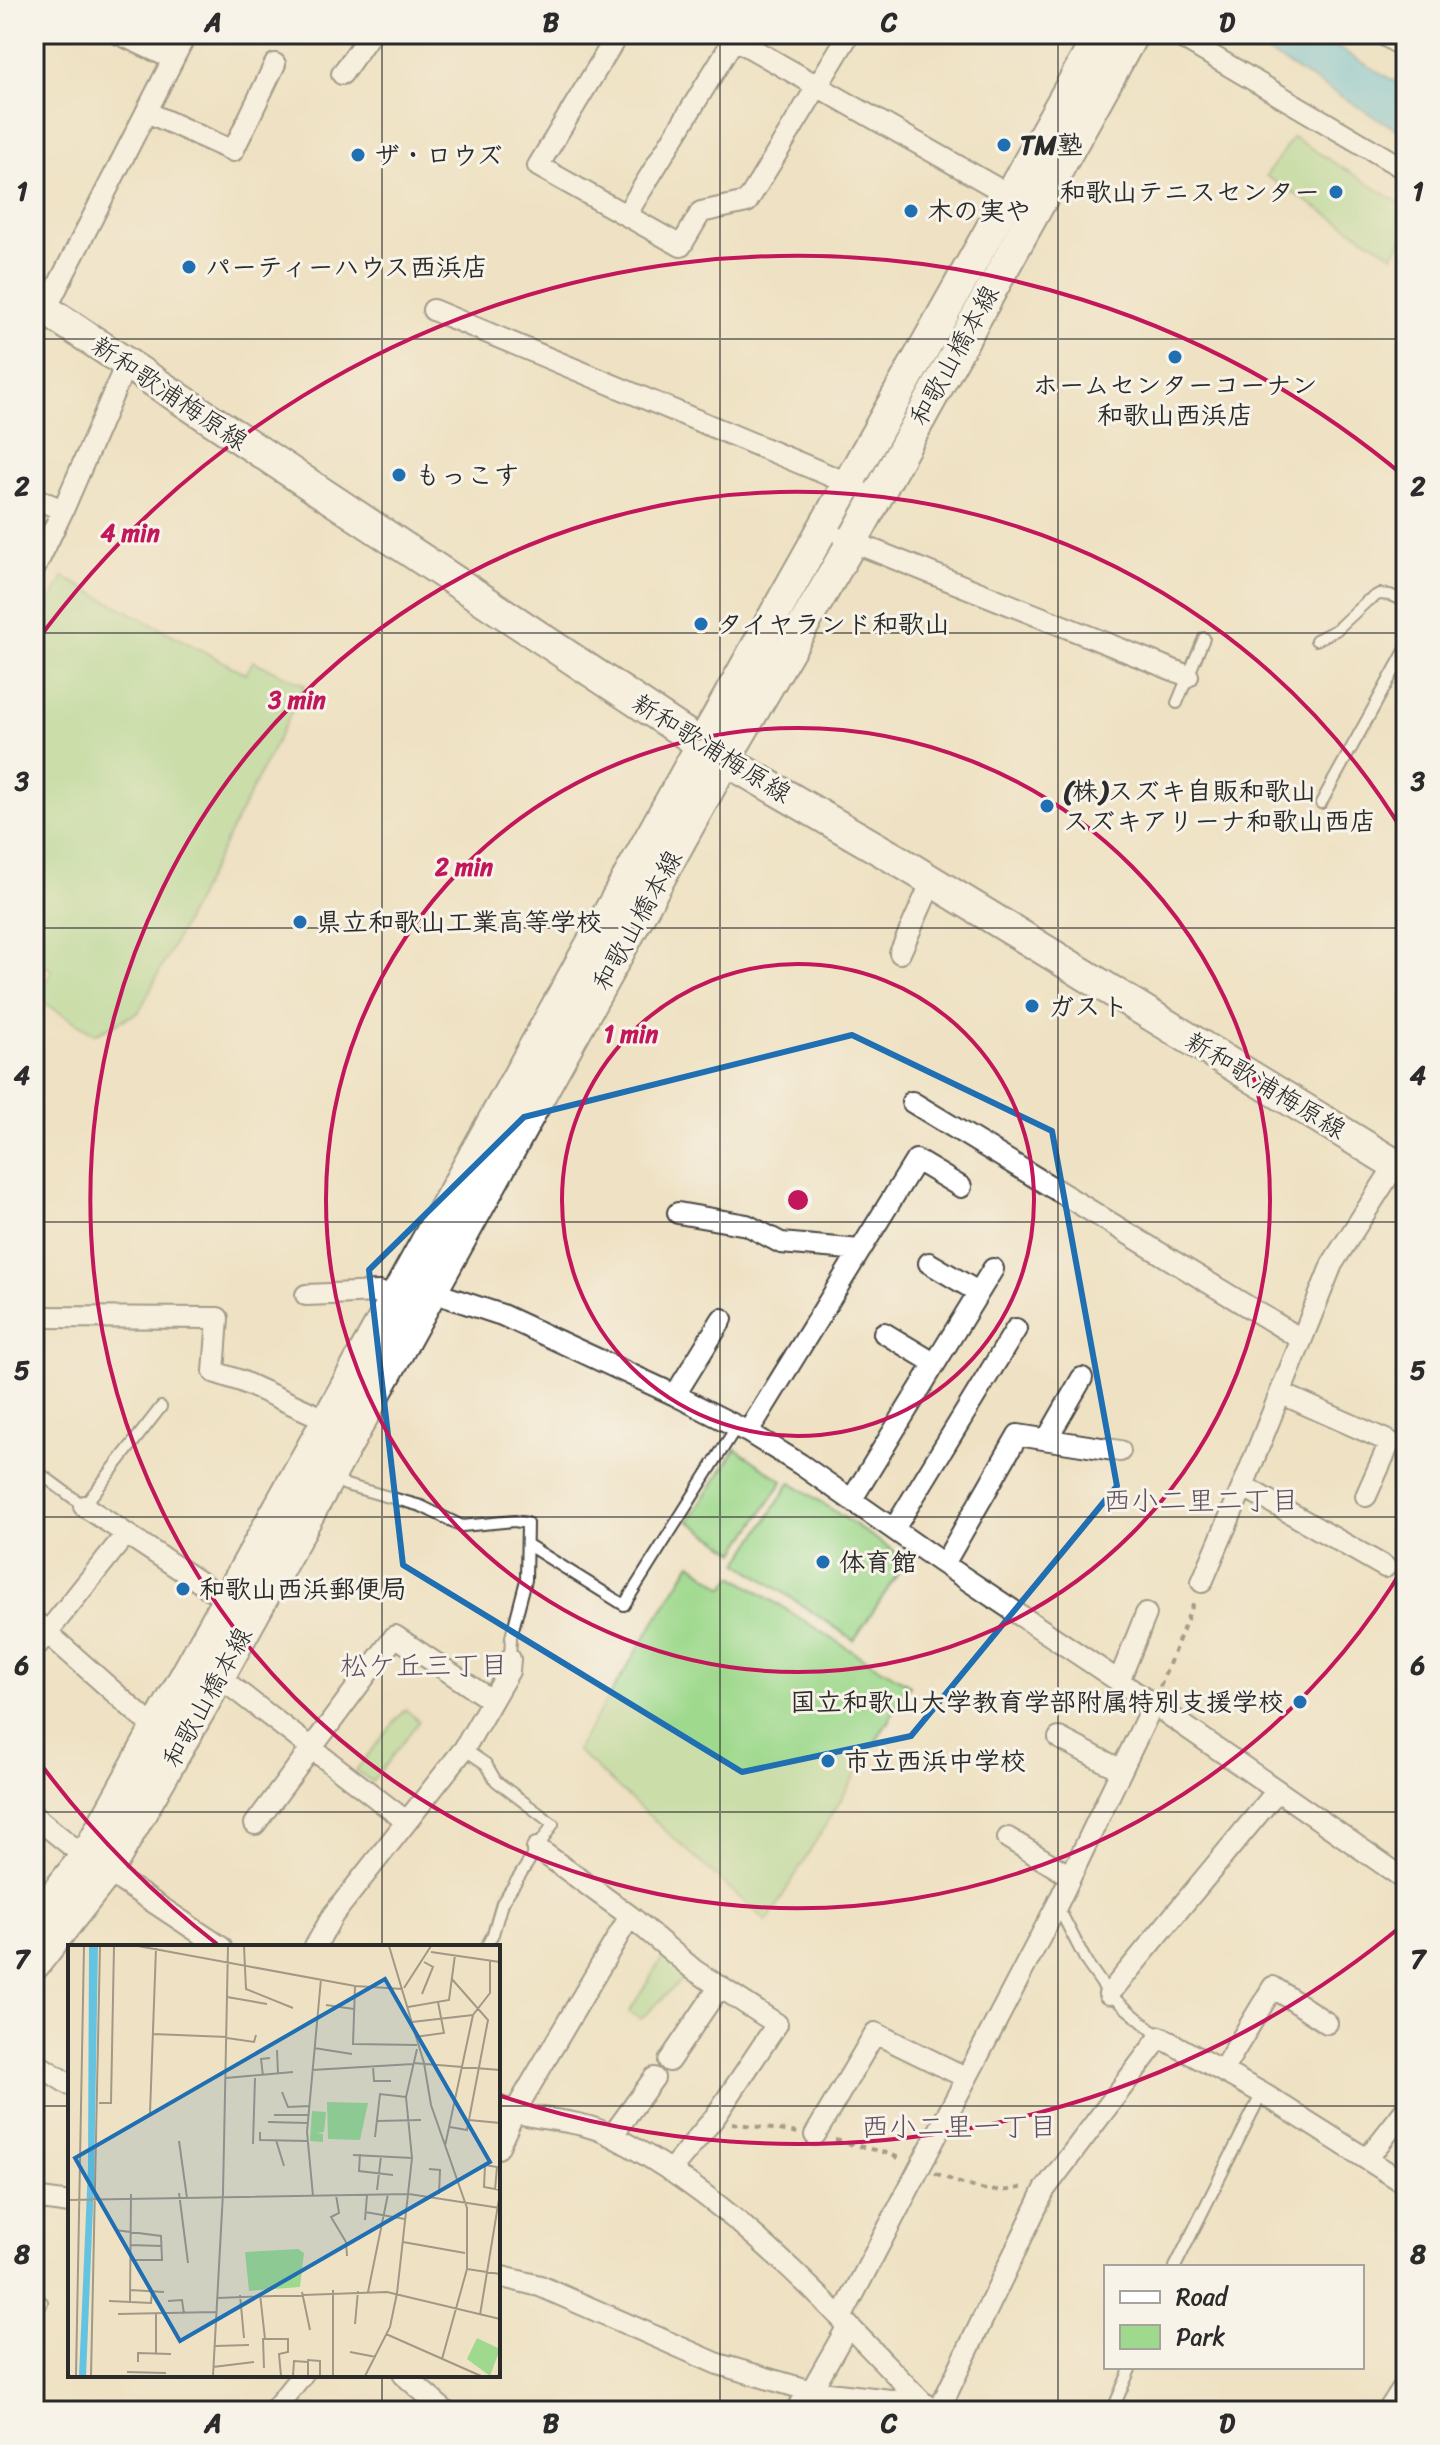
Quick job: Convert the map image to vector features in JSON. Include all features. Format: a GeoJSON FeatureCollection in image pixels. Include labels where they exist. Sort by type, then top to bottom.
{"type":"FeatureCollection","features":[{"type":"Feature","properties":{"kind":"main road","name":"和歌山橋本線"},"geometry":{"type":"LineString","coordinates":[[714,752],[852,542],[1022,203],[1100,34]]}},
{"type":"Feature","properties":{"kind":"main road","name":"和歌山橋本線"},"geometry":{"type":"LineString","coordinates":[[34,1921],[96,1865],[157,1727],[327,1420],[410,1290],[714,752],[848,482],[1022,203],[1133,34]]}},
{"type":"Feature","properties":{"kind":"main road","name":"新和歌浦梅原線"},"geometry":{"type":"LineString","coordinates":[[40,306],[714,752],[1401,1167]]}},
{"type":"Feature","properties":{"kind":"main road","name":"和歌山橋本線"},"geometry":{"type":"LineString","coordinates":[[34,1965],[219,1677],[330,1477],[410,1290]]}},
{"type":"Feature","properties":{"kind":"street"},"geometry":{"type":"LineString","coordinates":[[119,34],[173,59]]}},
{"type":"Feature","properties":{"kind":"street"},"geometry":{"type":"LineString","coordinates":[[40,306],[147,112],[186,34]]}},
{"type":"Feature","properties":{"kind":"street"},"geometry":{"type":"LineString","coordinates":[[342,74],[370,34]]}},
{"type":"Feature","properties":{"kind":"street"},"geometry":{"type":"LineString","coordinates":[[618,34],[538,166],[681,246],[701,212],[747,202],[849,34]]}},
{"type":"Feature","properties":{"kind":"street"},"geometry":{"type":"LineString","coordinates":[[1175,34],[1406,170]]}},
{"type":"Feature","properties":{"kind":"street"},"geometry":{"type":"LineString","coordinates":[[1382,34],[1406,48]]}},
{"type":"Feature","properties":{"kind":"street"},"geometry":{"type":"LineString","coordinates":[[626,215],[737,38],[1022,203]]}},
{"type":"Feature","properties":{"kind":"street"},"geometry":{"type":"LineString","coordinates":[[147,112],[233,151],[275,64]]}},
{"type":"Feature","properties":{"kind":"street"},"geometry":{"type":"LineString","coordinates":[[433,310],[848,482],[876,497]]}},
{"type":"Feature","properties":{"kind":"street"},"geometry":{"type":"LineString","coordinates":[[34,570],[126,364]]}},
{"type":"Feature","properties":{"kind":"street"},"geometry":{"type":"LineString","coordinates":[[34,498],[63,510]]}},
{"type":"Feature","properties":{"kind":"street"},"geometry":{"type":"LineString","coordinates":[[823,528],[1188,676]]}},
{"type":"Feature","properties":{"kind":"street"},"geometry":{"type":"LineString","coordinates":[[900,953],[932,881]]}},
{"type":"Feature","properties":{"kind":"street"},"geometry":{"type":"LineString","coordinates":[[912,1102],[1301,1339]]}},
{"type":"Feature","properties":{"kind":"street"},"geometry":{"type":"LineString","coordinates":[[742,1429],[916,1160],[961,1187]]}},
{"type":"Feature","properties":{"kind":"street"},"geometry":{"type":"LineString","coordinates":[[1202,1582],[1332,1264],[1401,1167]]}},
{"type":"Feature","properties":{"kind":"street"},"geometry":{"type":"LineString","coordinates":[[678,1213],[747,1225],[781,1243],[860,1250]]}},
{"type":"Feature","properties":{"kind":"street"},"geometry":{"type":"LineString","coordinates":[[929,1263],[978,1292]]}},
{"type":"Feature","properties":{"kind":"street"},"geometry":{"type":"LineString","coordinates":[[852,1499],[993,1269]]}},
{"type":"Feature","properties":{"kind":"street"},"geometry":{"type":"LineString","coordinates":[[306,1295],[410,1290],[502,1315],[742,1429],[852,1499],[939,1565],[1119,1681],[1406,1880]]}},
{"type":"Feature","properties":{"kind":"street"},"geometry":{"type":"LineString","coordinates":[[34,1317],[218,1318],[214,1372],[327,1420]]}},
{"type":"Feature","properties":{"kind":"street"},"geometry":{"type":"LineString","coordinates":[[675,1395],[722,1319]]}},
{"type":"Feature","properties":{"kind":"street"},"geometry":{"type":"LineString","coordinates":[[894,1529],[1016,1329]]}},
{"type":"Feature","properties":{"kind":"street"},"geometry":{"type":"LineString","coordinates":[[884,1333],[934,1363]]}},
{"type":"Feature","properties":{"kind":"street"},"geometry":{"type":"LineString","coordinates":[[1047,1439],[1082,1378]]}},
{"type":"Feature","properties":{"kind":"street"},"geometry":{"type":"LineString","coordinates":[[1280,1393],[1390,1442],[1366,1496]]}},
{"type":"Feature","properties":{"kind":"street"},"geometry":{"type":"LineString","coordinates":[[939,1565],[1018,1435],[1120,1451]]}},
{"type":"Feature","properties":{"kind":"street"},"geometry":{"type":"LineString","coordinates":[[1243,1486],[1385,1567]]}},
{"type":"Feature","properties":{"kind":"street"},"geometry":{"type":"LineString","coordinates":[[84,1506],[228,1601]]}},
{"type":"Feature","properties":{"kind":"street"},"geometry":{"type":"LineString","coordinates":[[34,1649],[41,1627],[126,1534]]}},
{"type":"Feature","properties":{"kind":"street"},"geometry":{"type":"LineString","coordinates":[[1119,1681],[1146,1614]]}},
{"type":"Feature","properties":{"kind":"street"},"geometry":{"type":"LineString","coordinates":[[41,1627],[157,1727]]}},
{"type":"Feature","properties":{"kind":"street"},"geometry":{"type":"LineString","coordinates":[[255,1824],[309,1747],[395,1636],[491,1700]]}},
{"type":"Feature","properties":{"kind":"street"},"geometry":{"type":"LineString","coordinates":[[316,1945],[333,1915],[464,1749],[509,1671],[510,1659]]}},
{"type":"Feature","properties":{"kind":"street"},"geometry":{"type":"LineString","coordinates":[[219,1677],[406,1821]]}},
{"type":"Feature","properties":{"kind":"street"},"geometry":{"type":"LineString","coordinates":[[795,2411],[811,2391],[965,2077],[1057,1905],[1153,1704]]}},
{"type":"Feature","properties":{"kind":"street"},"geometry":{"type":"LineString","coordinates":[[1059,1738],[1121,1770]]}},
{"type":"Feature","properties":{"kind":"street"},"geometry":{"type":"LineString","coordinates":[[1109,1994],[1277,1791]]}},
{"type":"Feature","properties":{"kind":"street"},"geometry":{"type":"LineString","coordinates":[[34,1816],[96,1865],[218,1945]]}},
{"type":"Feature","properties":{"kind":"street"},"geometry":{"type":"LineString","coordinates":[[1008,1838],[1070,1876]]}},
{"type":"Feature","properties":{"kind":"street"},"geometry":{"type":"LineString","coordinates":[[537,1848],[630,1916],[694,1970],[777,2024],[715,2117],[670,2171]]}},
{"type":"Feature","properties":{"kind":"street"},"geometry":{"type":"LineString","coordinates":[[500,2138],[506,2110],[630,1916]]}},
{"type":"Feature","properties":{"kind":"street"},"geometry":{"type":"LineString","coordinates":[[669,2061],[720,1986]]}},
{"type":"Feature","properties":{"kind":"street"},"geometry":{"type":"LineString","coordinates":[[1222,2071],[1273,1987],[1327,2023]]}},
{"type":"Feature","properties":{"kind":"street"},"geometry":{"type":"LineString","coordinates":[[815,2135],[875,2033],[965,2077]]}},
{"type":"Feature","properties":{"kind":"street"},"geometry":{"type":"LineString","coordinates":[[937,2407],[1048,2184],[1160,2037],[1262,2093],[1406,2184]]}},
{"type":"Feature","properties":{"kind":"street"},"geometry":{"type":"LineString","coordinates":[[34,2062],[68,2084]]}},
{"type":"Feature","properties":{"kind":"street"},"geometry":{"type":"LineString","coordinates":[[612,2136],[654,2078]]}},
{"type":"Feature","properties":{"kind":"street"},"geometry":{"type":"LineString","coordinates":[[1367,2159],[1406,2109]]}},
{"type":"Feature","properties":{"kind":"street"},"geometry":{"type":"LineString","coordinates":[[506,2110],[596,2128],[670,2171],[769,2246],[937,2407]]}},
{"type":"Feature","properties":{"kind":"street"},"geometry":{"type":"LineString","coordinates":[[34,2198],[68,2203]]}},
{"type":"Feature","properties":{"kind":"street"},"geometry":{"type":"LineString","coordinates":[[500,2276],[540,2286],[718,2364],[811,2391],[937,2407]]}},
{"type":"Feature","properties":{"kind":"street"},"geometry":{"type":"LineString","coordinates":[[273,2411],[300,2377]]}},
{"type":"Feature","properties":{"kind":"street"},"geometry":{"type":"LineString","coordinates":[[406,2377],[445,2411]]}},
{"type":"Feature","properties":{"kind":"street"},"geometry":{"type":"LineString","coordinates":[[1388,2411],[1406,2383]]}},
{"type":"Feature","properties":{"kind":"lane"},"geometry":{"type":"LineString","coordinates":[[1316,640],[1336,630],[1379,594],[1406,602]]}},
{"type":"Feature","properties":{"kind":"lane"},"geometry":{"type":"LineString","coordinates":[[1177,703],[1204,638]]}},
{"type":"Feature","properties":{"kind":"lane"},"geometry":{"type":"LineString","coordinates":[[1321,803],[1406,649]]}},
{"type":"Feature","properties":{"kind":"lane"},"geometry":{"type":"LineString","coordinates":[[34,1469],[84,1506],[161,1407]]}},
{"type":"Feature","properties":{"kind":"lane"},"geometry":{"type":"LineString","coordinates":[[528,1545],[624,1605],[742,1429]]}},
{"type":"Feature","properties":{"kind":"lane"},"geometry":{"type":"LineString","coordinates":[[330,1477],[346,1485],[421,1506],[462,1526],[514,1521],[527,1523],[526,1580],[511,1637],[510,1659]]}},
{"type":"Feature","properties":{"kind":"lane"},"geometry":{"type":"LineString","coordinates":[[464,1749],[486,1764],[496,1781],[553,1824],[502,1903],[487,1945]]}},
{"type":"Feature","properties":{"kind":"lane"},"geometry":{"type":"LineString","coordinates":[[1057,1905],[1087,1963],[1109,1994],[1160,2037]]}},
{"type":"Feature","properties":{"kind":"lane"},"geometry":{"type":"LineString","coordinates":[[1176,2265],[1262,2093]]}},
{"type":"Feature","properties":{"kind":"lane"},"geometry":{"type":"LineString","coordinates":[[34,2298],[42,2302],[34,2318]]}},
{"type":"Feature","properties":{"kind":"lane"},"geometry":{"type":"LineString","coordinates":[[1112,2411],[1130,2369]]}},
{"type":"Feature","properties":{"kind":"path"},"geometry":{"type":"LineString","coordinates":[[1153,1704],[1202,1582]]}},
{"type":"Feature","properties":{"kind":"path"},"geometry":{"type":"LineString","coordinates":[[921,2166],[956,2182],[999,2193],[1037,2183],[1048,2184]]}},
{"type":"Feature","properties":{"kind":"highlighted area"},"geometry":{"type":"Polygon","coordinates":[[[852,1035],[1052,1131],[1117,1486],[911,1736],[742,1772],[403,1565],[369,1270],[524,1117],[852,1035]]]}},
{"type":"Feature","properties":{"kind":"green space","name":"和歌山テニスセンター"},"geometry":{"type":"Polygon","coordinates":[[[1293,137],[1406,207],[1406,233],[1393,255],[1266,176],[1293,137]]]}},
{"type":"Feature","properties":{"kind":"green space"},"geometry":{"type":"Polygon","coordinates":[[[63,577],[246,674],[253,661],[305,685],[139,1012],[95,1034],[38,999],[52,970],[34,960],[34,635],[63,577]]]}},
{"type":"Feature","properties":{"kind":"green space"},"geometry":{"type":"Polygon","coordinates":[[[736,1449],[783,1481],[736,1552],[689,1521],[736,1449]]]}},
{"type":"Feature","properties":{"kind":"green space","name":"体育館"},"geometry":{"type":"Polygon","coordinates":[[[791,1482],[907,1560],[854,1640],[739,1563],[791,1482]]]}},
{"type":"Feature","properties":{"kind":"green space"},"geometry":{"type":"Polygon","coordinates":[[[691,1563],[724,1588],[733,1576],[910,1685],[767,1922],[576,1750],[691,1563]]]}},
{"type":"Feature","properties":{"kind":"green space"},"geometry":{"type":"Polygon","coordinates":[[[405,1709],[419,1721],[372,1782],[356,1770],[405,1709]]]}},
{"type":"Feature","properties":{"kind":"green space"},"geometry":{"type":"Polygon","coordinates":[[[664,1955],[688,1974],[641,2019],[629,2012],[664,1955]]]}},
{"type":"Feature","properties":{"kind":"water"},"geometry":{"type":"Polygon","coordinates":[[[1236,34],[1314,34],[1406,88],[1406,135],[1236,34]]]}},
{"type":"Feature","properties":{"kind":"place","name":"TM塾"},"geometry":{"type":"Point","coordinates":[1004,145]}},
{"type":"Feature","properties":{"kind":"place","name":"ザ・ロウズ"},"geometry":{"type":"Point","coordinates":[358,155]}},
{"type":"Feature","properties":{"kind":"place","name":"和歌山テニスセンター"},"geometry":{"type":"Point","coordinates":[1336,192]}},
{"type":"Feature","properties":{"kind":"place","name":"木の実や"},"geometry":{"type":"Point","coordinates":[911,211]}},
{"type":"Feature","properties":{"kind":"place","name":"パーティーハウス西浜店"},"geometry":{"type":"Point","coordinates":[189,267]}},
{"type":"Feature","properties":{"kind":"place","name":"ホームセンターコーナン 和歌山西浜店"},"geometry":{"type":"Point","coordinates":[1175,357]}},
{"type":"Feature","properties":{"kind":"place","name":"もっこす"},"geometry":{"type":"Point","coordinates":[399,475]}},
{"type":"Feature","properties":{"kind":"place","name":"タイヤランド和歌山"},"geometry":{"type":"Point","coordinates":[701,624]}},
{"type":"Feature","properties":{"kind":"place","name":"(株)スズキ自販和歌山 スズキアリーナ和歌山西店"},"geometry":{"type":"Point","coordinates":[1047,806]}},
{"type":"Feature","properties":{"kind":"place","name":"県立和歌山工業高等学校"},"geometry":{"type":"Point","coordinates":[300,922]}},
{"type":"Feature","properties":{"kind":"place","name":"ガスト"},"geometry":{"type":"Point","coordinates":[1032,1006]}},
{"type":"Feature","properties":{"kind":"place","name":"体育館"},"geometry":{"type":"Point","coordinates":[823,1562]}},
{"type":"Feature","properties":{"kind":"place","name":"和歌山西浜郵便局"},"geometry":{"type":"Point","coordinates":[183,1589]}},
{"type":"Feature","properties":{"kind":"place","name":"国立和歌山大学教育学部附属特別支援学校"},"geometry":{"type":"Point","coordinates":[1300,1702]}},
{"type":"Feature","properties":{"kind":"place","name":"市立西浜中学校"},"geometry":{"type":"Point","coordinates":[828,1761]}},
{"type":"Feature","properties":{"kind":"district","name":"西小二里二丁目"},"geometry":{"type":"Point","coordinates":[1201,1500]}},
{"type":"Feature","properties":{"kind":"district","name":"松ケ丘三丁目"},"geometry":{"type":"Point","coordinates":[424,1665]}},
{"type":"Feature","properties":{"kind":"district","name":"西小二里一丁目"},"geometry":{"type":"Point","coordinates":[959,2126]}}]}
